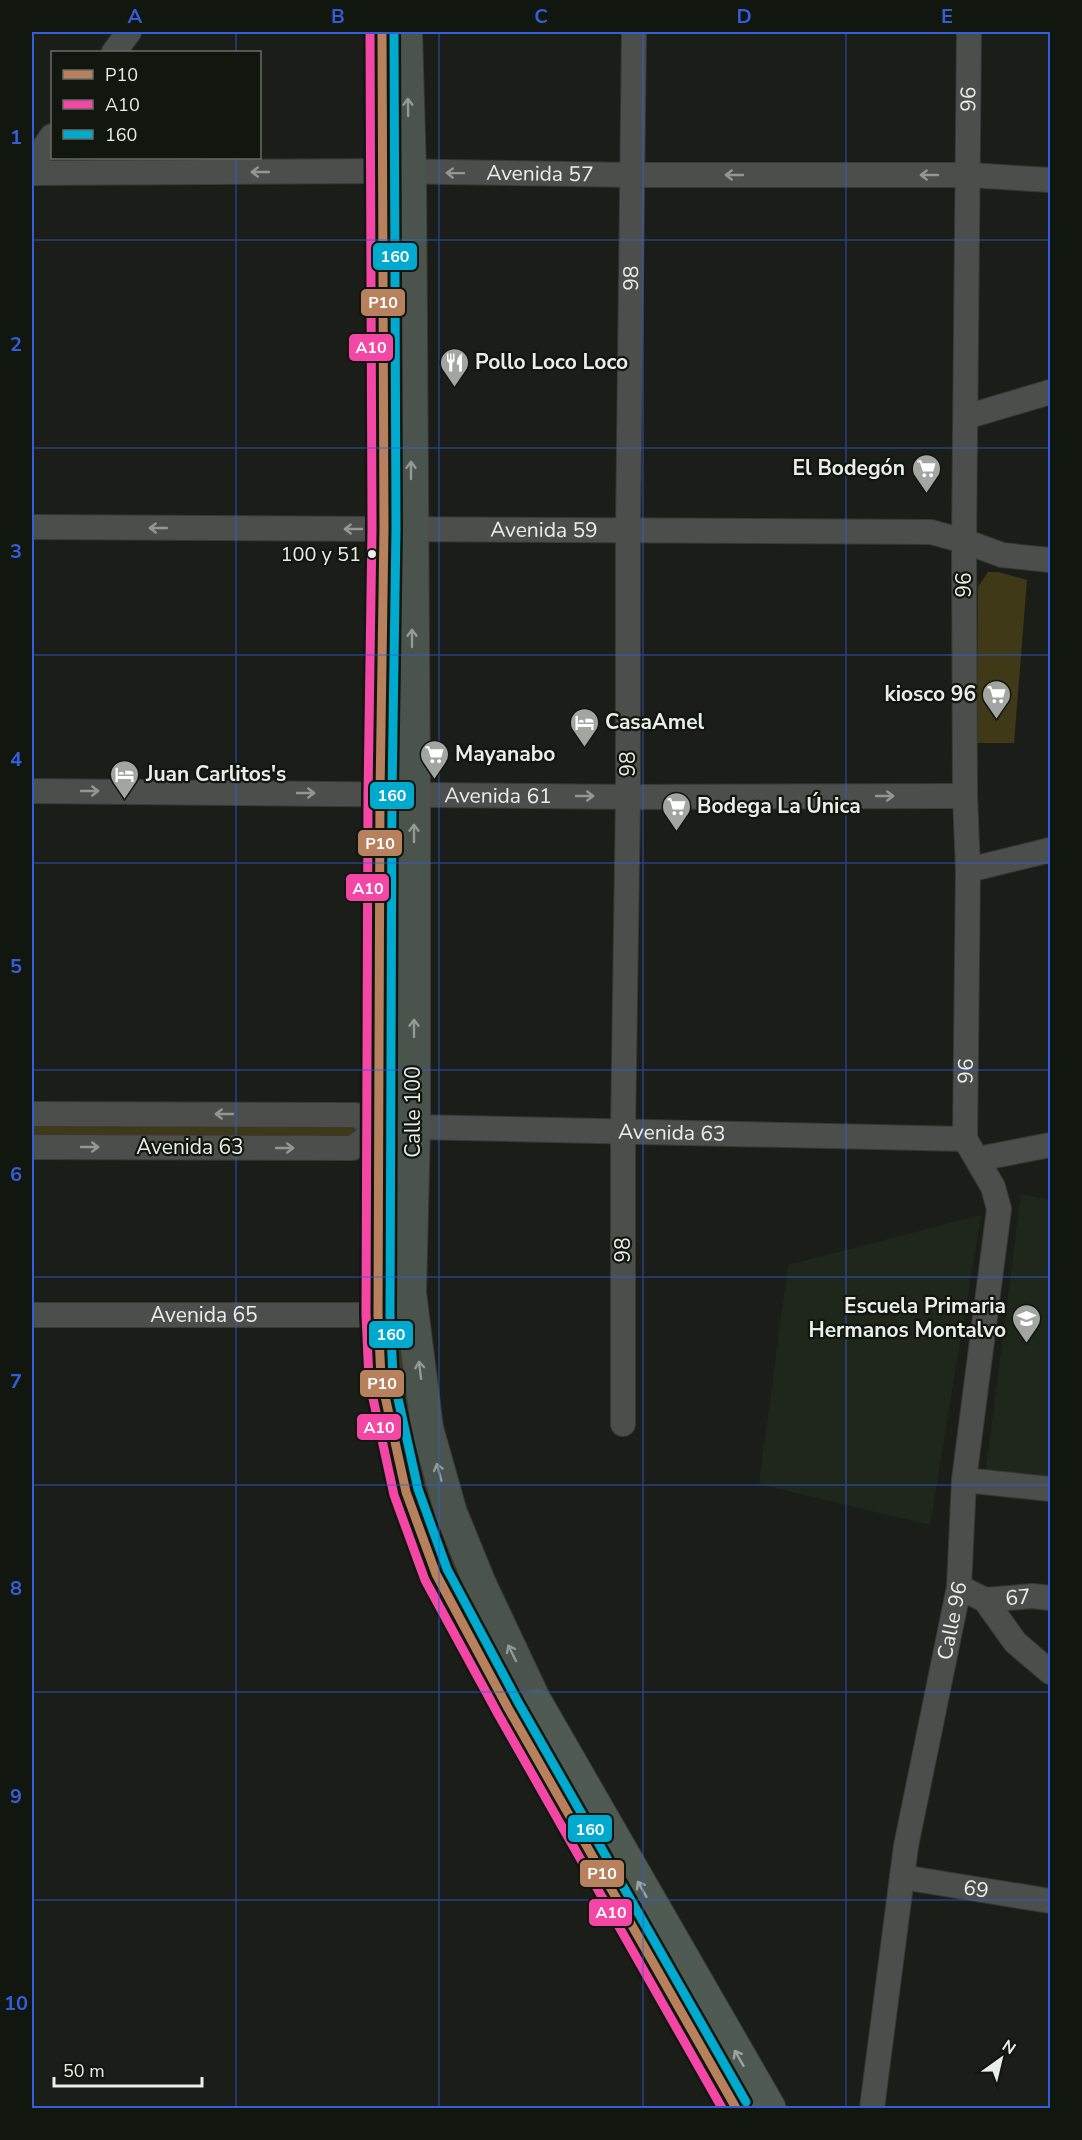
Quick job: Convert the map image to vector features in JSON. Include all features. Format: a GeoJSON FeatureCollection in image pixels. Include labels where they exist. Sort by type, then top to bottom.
{"type":"FeatureCollection","features":[{"type":"Feature","properties":{"kind":"highway","name":"Calle 100"},"geometry":{"type":"LineString","coordinates":[[522,1706],[736,2109]]}},
{"type":"Feature","properties":{"kind":"highway","name":"Calle 100"},"geometry":{"type":"LineString","coordinates":[[522,1706],[769,2109]]}},
{"type":"Feature","properties":{"kind":"main road","name":"Calle 100"},"geometry":{"type":"LineString","coordinates":[[382,32],[396,171]]}},
{"type":"Feature","properties":{"kind":"main road","name":"Calle 100"},"geometry":{"type":"LineString","coordinates":[[406,32],[396,171],[398,529],[414,795],[414,1127],[410,1293],[427,1428],[451,1513],[480,1584],[522,1706]]}},
{"type":"Feature","properties":{"kind":"main road","name":"Calle 100"},"geometry":{"type":"LineString","coordinates":[[398,529],[380,794],[378,1315],[381,1378],[406,1492],[436,1574],[522,1706]]}},
{"type":"Feature","properties":{"kind":"street"},"geometry":{"type":"LineString","coordinates":[[115,51],[129,32]]}},
{"type":"Feature","properties":{"kind":"street","name":"98"},"geometry":{"type":"LineString","coordinates":[[623,1424],[623,1132],[634,32]]}},
{"type":"Feature","properties":{"kind":"street","name":"96"},"geometry":{"type":"LineString","coordinates":[[965,1139],[968,870],[964,796],[964,541],[969,32]]}},
{"type":"Feature","properties":{"kind":"street"},"geometry":{"type":"LineString","coordinates":[[32,165],[51,137]]}},
{"type":"Feature","properties":{"kind":"street","name":"Avenida 57"},"geometry":{"type":"LineString","coordinates":[[32,172],[396,171],[632,175],[968,176],[1050,180]]}},
{"type":"Feature","properties":{"kind":"street"},"geometry":{"type":"LineString","coordinates":[[966,417],[1050,392]]}},
{"type":"Feature","properties":{"kind":"street","name":"Avenida 59"},"geometry":{"type":"LineString","coordinates":[[32,527],[931,532],[1002,555],[1050,560]]}},
{"type":"Feature","properties":{"kind":"street","name":"Avenida 61"},"geometry":{"type":"LineString","coordinates":[[32,791],[628,797],[964,796]]}},
{"type":"Feature","properties":{"kind":"street"},"geometry":{"type":"LineString","coordinates":[[968,870],[1050,850]]}},
{"type":"Feature","properties":{"kind":"street","name":"Avenida 63"},"geometry":{"type":"LineString","coordinates":[[32,1114],[356,1114],[378,1129]]}},
{"type":"Feature","properties":{"kind":"street","name":"Avenida 63"},"geometry":{"type":"LineString","coordinates":[[32,1147],[353,1148],[378,1129],[414,1127],[965,1139]]}},
{"type":"Feature","properties":{"kind":"street","name":"Calle 96"},"geometry":{"type":"LineString","coordinates":[[872,2109],[906,1846],[959,1587],[964,1480],[999,1209],[993,1187],[965,1139]]}},
{"type":"Feature","properties":{"kind":"street"},"geometry":{"type":"LineString","coordinates":[[978,1159],[1050,1145]]}},
{"type":"Feature","properties":{"kind":"street","name":"Avenida 65"},"geometry":{"type":"LineString","coordinates":[[32,1315],[378,1315]]}},
{"type":"Feature","properties":{"kind":"street"},"geometry":{"type":"LineString","coordinates":[[964,1480],[1050,1489]]}},
{"type":"Feature","properties":{"kind":"street"},"geometry":{"type":"LineString","coordinates":[[959,1587],[985,1600],[1015,1641],[1050,1672]]}},
{"type":"Feature","properties":{"kind":"street","name":"67"},"geometry":{"type":"LineString","coordinates":[[985,1600],[1033,1596],[1050,1598]]}},
{"type":"Feature","properties":{"kind":"street","name":"69"},"geometry":{"type":"LineString","coordinates":[[902,1877],[1050,1901]]}},
{"type":"Feature","properties":{"kind":"shaded area"},"geometry":{"type":"Polygon","coordinates":[[[988,572],[998,572],[1027,580],[1014,743],[977,743],[978,587],[988,572]]]}},
{"type":"Feature","properties":{"kind":"shaded area"},"geometry":{"type":"Polygon","coordinates":[[[392,803],[398,803],[400,1121],[393,1122],[392,803]]]}},
{"type":"Feature","properties":{"kind":"shaded area"},"geometry":{"type":"Polygon","coordinates":[[[32,1120],[355,1121],[367,1130],[352,1141],[32,1140],[32,1120]]]}},
{"type":"Feature","properties":{"kind":"shaded area"},"geometry":{"type":"Polygon","coordinates":[[[393,1137],[399,1137],[415,1430],[435,1516],[496,1646],[748,2108],[451,1570],[427,1518],[397,1378],[389,1311],[393,1137]]]}},
{"type":"Feature","properties":{"kind":"shaded area","name":"Escuela Primaria Hermanos Montalvo"},"geometry":{"type":"Polygon","coordinates":[[[1021,1194],[1050,1200],[1050,1480],[986,1470],[1021,1194]]]}},
{"type":"Feature","properties":{"kind":"shaded area"},"geometry":{"type":"Polygon","coordinates":[[[981,1215],[930,1525],[759,1484],[788,1265],[981,1215]]]}},
{"type":"Feature","properties":{"kind":"transit line","name":"A10"},"geometry":{"type":"LineString","coordinates":[[370,32],[372,529],[368,794],[366,1315],[369,1380],[394,1495],[425,1580],[498,1714],[722,2108]]}},
{"type":"Feature","properties":{"kind":"transit line","name":"P10"},"geometry":{"type":"LineString","coordinates":[[382,32],[384,529],[380,794],[378,1315],[381,1378],[406,1492],[436,1574],[508,1708],[736,2108]]}},
{"type":"Feature","properties":{"kind":"transit line","name":"160"},"geometry":{"type":"LineString","coordinates":[[394,32],[396,529],[392,794],[390,1315],[393,1376],[418,1489],[447,1569],[518,1702],[746,2102]]}},
{"type":"Feature","properties":{"kind":"place","name":"Pollo Loco Loco"},"geometry":{"type":"Point","coordinates":[454,388]}},
{"type":"Feature","properties":{"kind":"place","name":"El Bodegón"},"geometry":{"type":"Point","coordinates":[926,494]}},
{"type":"Feature","properties":{"kind":"place","name":"100 y 51"},"geometry":{"type":"Point","coordinates":[372,554]}},
{"type":"Feature","properties":{"kind":"place","name":"kiosco 96"},"geometry":{"type":"Point","coordinates":[997,720]}},
{"type":"Feature","properties":{"kind":"place","name":"CasaAmel"},"geometry":{"type":"Point","coordinates":[584,748]}},
{"type":"Feature","properties":{"kind":"place","name":"Mayanabo"},"geometry":{"type":"Point","coordinates":[434,780]}},
{"type":"Feature","properties":{"kind":"place","name":"Juan Carlitos's"},"geometry":{"type":"Point","coordinates":[125,800]}},
{"type":"Feature","properties":{"kind":"place","name":"Bodega La Única"},"geometry":{"type":"Point","coordinates":[676,832]}},
{"type":"Feature","properties":{"kind":"place","name":"Escuela Primaria Hermanos Montalvo"},"geometry":{"type":"Point","coordinates":[1027,1344]}}]}
